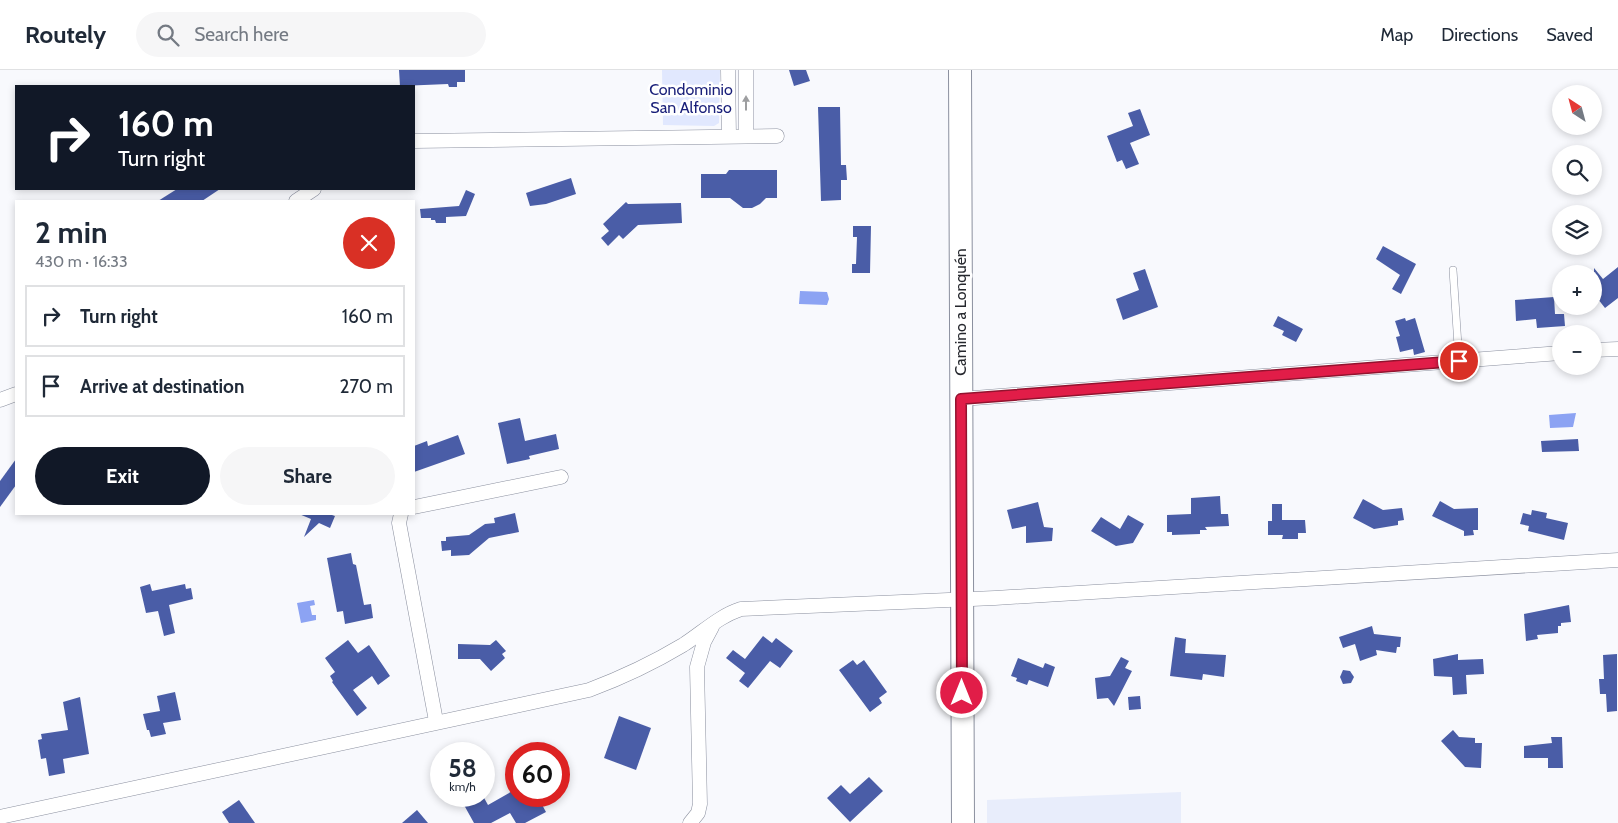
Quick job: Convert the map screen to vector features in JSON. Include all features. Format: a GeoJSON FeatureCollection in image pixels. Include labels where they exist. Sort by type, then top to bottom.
{"type":"FeatureCollection","features":[{"type":"Feature","properties":{"kind":"main road","name":"Camino a Lonquén"},"geometry":{"type":"LineString","coordinates":[[960,70],[963,823]]}},
{"type":"Feature","properties":{"kind":"street"},"geometry":{"type":"LineString","coordinates":[[728,70],[729,136]]}},
{"type":"Feature","properties":{"kind":"street"},"geometry":{"type":"LineString","coordinates":[[746,70],[746,136]]}},
{"type":"Feature","properties":{"kind":"street"},"geometry":{"type":"LineString","coordinates":[[415,141],[777,136]]}},
{"type":"Feature","properties":{"kind":"street"},"geometry":{"type":"LineString","coordinates":[[298,200],[312,190]]}},
{"type":"Feature","properties":{"kind":"street"},"geometry":{"type":"LineString","coordinates":[[1602,349],[1618,348]]}},
{"type":"Feature","properties":{"kind":"street"},"geometry":{"type":"LineString","coordinates":[[961,399],[1552,354]]}},
{"type":"Feature","properties":{"kind":"street"},"geometry":{"type":"LineString","coordinates":[[0,400],[15,394]]}},
{"type":"Feature","properties":{"kind":"street"},"geometry":{"type":"LineString","coordinates":[[415,508],[561,477]]}},
{"type":"Feature","properties":{"kind":"street"},"geometry":{"type":"LineString","coordinates":[[401,515],[399,523],[436,721]]}},
{"type":"Feature","properties":{"kind":"street"},"geometry":{"type":"LineString","coordinates":[[0,817],[596,687],[661,657],[728,614],[750,608],[962,600],[1618,560]]}},
{"type":"Feature","properties":{"kind":"street"},"geometry":{"type":"LineString","coordinates":[[690,823],[698,813],[700,804],[697,667],[704,642],[714,624]]}},
{"type":"Feature","properties":{"kind":"lane"},"geometry":{"type":"LineString","coordinates":[[1453,270],[1459,361]]}},
{"type":"Feature","properties":{"kind":"shaded area"},"geometry":{"type":"Polygon","coordinates":[[[1181,792],[1181,823],[987,823],[987,800],[1181,792]]]}},
{"type":"Feature","properties":{"kind":"green space","name":"Condominio San Alfonso"},"geometry":{"type":"Polygon","coordinates":[[[662,70],[720,70],[719,123],[714,126],[663,125],[662,70]]]}},
{"type":"Feature","properties":{"kind":"water"},"geometry":{"type":"Polygon","coordinates":[[[800,291],[827,292],[829,299],[827,305],[799,304],[800,291]]]}},
{"type":"Feature","properties":{"kind":"water"},"geometry":{"type":"Polygon","coordinates":[[[1576,413],[1573,427],[1550,428],[1549,415],[1576,413]]]}},
{"type":"Feature","properties":{"kind":"water"},"geometry":{"type":"Polygon","coordinates":[[[314,600],[315,605],[310,606],[312,615],[316,615],[316,620],[301,623],[297,603],[314,600]]]}},
{"type":"Feature","properties":{"kind":"building"},"geometry":{"type":"Polygon","coordinates":[[[399,70],[465,70],[465,82],[457,82],[457,87],[449,87],[448,84],[400,85],[399,70]]]}},
{"type":"Feature","properties":{"kind":"building"},"geometry":{"type":"Polygon","coordinates":[[[789,70],[806,70],[810,81],[794,86],[789,70]]]}},
{"type":"Feature","properties":{"kind":"building"},"geometry":{"type":"Polygon","coordinates":[[[818,107],[840,107],[841,165],[846,165],[847,180],[841,180],[841,200],[821,201],[818,107]]]}},
{"type":"Feature","properties":{"kind":"building"},"geometry":{"type":"Polygon","coordinates":[[[1140,109],[1150,135],[1130,143],[1139,164],[1126,169],[1122,160],[1117,162],[1107,136],[1133,126],[1128,113],[1140,109]]]}},
{"type":"Feature","properties":{"kind":"building"},"geometry":{"type":"Polygon","coordinates":[[[729,170],[777,170],[777,198],[766,198],[752,208],[743,208],[730,198],[701,198],[701,174],[726,174],[729,170]]]}},
{"type":"Feature","properties":{"kind":"building"},"geometry":{"type":"Polygon","coordinates":[[[571,178],[576,194],[546,204],[530,206],[526,193],[571,178]]]}},
{"type":"Feature","properties":{"kind":"building"},"geometry":{"type":"Polygon","coordinates":[[[175,190],[218,190],[204,200],[160,200],[175,190]]]}},
{"type":"Feature","properties":{"kind":"building"},"geometry":{"type":"Polygon","coordinates":[[[466,190],[475,194],[466,216],[446,217],[446,223],[436,223],[431,218],[421,218],[420,209],[459,206],[466,190]]]}},
{"type":"Feature","properties":{"kind":"building"},"geometry":{"type":"Polygon","coordinates":[[[626,202],[628,204],[681,203],[682,223],[638,225],[623,239],[619,235],[608,246],[601,238],[609,231],[603,224],[626,202]]]}},
{"type":"Feature","properties":{"kind":"building"},"geometry":{"type":"Polygon","coordinates":[[[853,226],[871,226],[870,273],[852,273],[852,264],[856,264],[857,237],[853,237],[853,226]]]}},
{"type":"Feature","properties":{"kind":"building"},"geometry":{"type":"Polygon","coordinates":[[[1383,246],[1416,264],[1401,294],[1392,289],[1400,275],[1376,259],[1383,246]]]}},
{"type":"Feature","properties":{"kind":"building"},"geometry":{"type":"Polygon","coordinates":[[[1618,267],[1618,298],[1605,308],[1602,304],[1602,278],[1603,279],[1618,267]]]}},
{"type":"Feature","properties":{"kind":"building"},"geometry":{"type":"Polygon","coordinates":[[[1145,269],[1158,307],[1123,320],[1116,299],[1139,290],[1133,273],[1145,269]]]}},
{"type":"Feature","properties":{"kind":"building"},"geometry":{"type":"Polygon","coordinates":[[[1552,297],[1552,315],[1564,315],[1565,325],[1537,328],[1536,319],[1516,321],[1515,300],[1552,297]]]}},
{"type":"Feature","properties":{"kind":"building"},"geometry":{"type":"Polygon","coordinates":[[[1278,316],[1303,329],[1296,342],[1282,335],[1284,331],[1273,326],[1278,316]]]}},
{"type":"Feature","properties":{"kind":"building"},"geometry":{"type":"Polygon","coordinates":[[[1405,318],[1406,321],[1415,318],[1425,352],[1414,355],[1413,349],[1400,352],[1396,337],[1400,336],[1395,321],[1405,318]]]}},
{"type":"Feature","properties":{"kind":"building"},"geometry":{"type":"Polygon","coordinates":[[[520,418],[525,441],[556,434],[559,449],[529,456],[530,459],[507,464],[498,423],[520,418]]]}},
{"type":"Feature","properties":{"kind":"building"},"geometry":{"type":"Polygon","coordinates":[[[458,435],[465,454],[415,472],[415,446],[427,441],[428,446],[458,435]]]}},
{"type":"Feature","properties":{"kind":"building"},"geometry":{"type":"Polygon","coordinates":[[[1578,439],[1579,451],[1542,452],[1541,441],[1578,439]]]}},
{"type":"Feature","properties":{"kind":"building"},"geometry":{"type":"Polygon","coordinates":[[[15,460],[15,486],[0,507],[0,481],[15,460]]]}},
{"type":"Feature","properties":{"kind":"building"},"geometry":{"type":"Polygon","coordinates":[[[1220,496],[1221,514],[1228,514],[1229,526],[1205,527],[1207,530],[1200,530],[1200,534],[1172,535],[1172,532],[1167,532],[1167,515],[1191,514],[1191,498],[1220,496]]]}},
{"type":"Feature","properties":{"kind":"building"},"geometry":{"type":"Polygon","coordinates":[[[1363,499],[1383,510],[1402,508],[1404,520],[1398,521],[1398,525],[1374,529],[1353,518],[1363,499]]]}},
{"type":"Feature","properties":{"kind":"building"},"geometry":{"type":"Polygon","coordinates":[[[1440,501],[1454,509],[1478,508],[1478,530],[1473,530],[1474,535],[1464,536],[1464,531],[1432,516],[1440,501]]]}},
{"type":"Feature","properties":{"kind":"building"},"geometry":{"type":"Polygon","coordinates":[[[1038,502],[1044,527],[1053,528],[1052,541],[1026,543],[1026,526],[1012,529],[1007,510],[1038,502]]]}},
{"type":"Feature","properties":{"kind":"building"},"geometry":{"type":"Polygon","coordinates":[[[1272,504],[1282,504],[1282,520],[1305,520],[1306,533],[1298,533],[1298,539],[1282,539],[1283,535],[1268,535],[1268,521],[1272,521],[1272,504]]]}},
{"type":"Feature","properties":{"kind":"building"},"geometry":{"type":"Polygon","coordinates":[[[1532,510],[1547,513],[1546,518],[1568,523],[1564,540],[1528,531],[1529,526],[1520,524],[1523,513],[1531,515],[1532,510]]]}},
{"type":"Feature","properties":{"kind":"building"},"geometry":{"type":"Polygon","coordinates":[[[515,513],[519,532],[489,538],[469,555],[451,556],[451,550],[442,551],[441,541],[446,541],[446,537],[469,535],[485,524],[495,523],[494,518],[515,513]]]}},
{"type":"Feature","properties":{"kind":"building"},"geometry":{"type":"Polygon","coordinates":[[[301,515],[335,516],[330,528],[319,523],[304,537],[311,519],[301,515]]]}},
{"type":"Feature","properties":{"kind":"building"},"geometry":{"type":"Polygon","coordinates":[[[1128,515],[1144,524],[1133,543],[1116,546],[1091,531],[1101,517],[1120,529],[1128,515]]]}},
{"type":"Feature","properties":{"kind":"building"},"geometry":{"type":"Polygon","coordinates":[[[351,553],[353,564],[356,565],[364,605],[371,604],[373,618],[345,624],[343,611],[337,612],[327,558],[351,553]]]}},
{"type":"Feature","properties":{"kind":"building"},"geometry":{"type":"Polygon","coordinates":[[[150,584],[152,591],[185,584],[186,589],[191,588],[193,599],[169,605],[175,633],[164,636],[158,611],[146,613],[140,587],[150,584]]]}},
{"type":"Feature","properties":{"kind":"building"},"geometry":{"type":"Polygon","coordinates":[[[1569,605],[1571,622],[1561,623],[1561,626],[1558,626],[1558,633],[1537,635],[1538,639],[1526,641],[1524,614],[1569,605]]]}},
{"type":"Feature","properties":{"kind":"building"},"geometry":{"type":"Polygon","coordinates":[[[1372,626],[1374,634],[1401,637],[1400,647],[1397,647],[1396,653],[1376,650],[1377,655],[1360,661],[1355,644],[1343,648],[1339,637],[1372,626]]]}},
{"type":"Feature","properties":{"kind":"building"},"geometry":{"type":"Polygon","coordinates":[[[763,636],[772,643],[776,638],[793,651],[780,668],[770,661],[748,688],[739,681],[745,673],[726,658],[733,650],[745,659],[763,636]]]}},
{"type":"Feature","properties":{"kind":"building"},"geometry":{"type":"Polygon","coordinates":[[[1175,637],[1186,639],[1185,653],[1226,655],[1224,677],[1203,674],[1202,680],[1170,676],[1175,637]]]}},
{"type":"Feature","properties":{"kind":"building"},"geometry":{"type":"Polygon","coordinates":[[[348,640],[358,653],[369,645],[390,676],[378,685],[372,676],[353,690],[367,708],[357,716],[332,682],[330,676],[335,672],[325,658],[348,640]]]}},
{"type":"Feature","properties":{"kind":"building"},"geometry":{"type":"Polygon","coordinates":[[[496,640],[506,651],[502,654],[505,658],[491,671],[480,659],[458,659],[458,644],[490,645],[496,640]]]}},
{"type":"Feature","properties":{"kind":"building"},"geometry":{"type":"Polygon","coordinates":[[[1458,654],[1458,660],[1483,659],[1484,674],[1466,675],[1467,694],[1453,695],[1452,677],[1434,676],[1433,659],[1458,654]]]}},
{"type":"Feature","properties":{"kind":"building"},"geometry":{"type":"Polygon","coordinates":[[[1617,654],[1617,711],[1607,712],[1606,694],[1600,694],[1599,679],[1604,679],[1603,655],[1617,654]]]}},
{"type":"Feature","properties":{"kind":"building"},"geometry":{"type":"Polygon","coordinates":[[[1121,657],[1129,661],[1125,668],[1132,671],[1114,706],[1108,698],[1097,699],[1095,678],[1110,676],[1121,657]]]}},
{"type":"Feature","properties":{"kind":"building"},"geometry":{"type":"Polygon","coordinates":[[[1018,658],[1043,668],[1045,663],[1055,667],[1048,687],[1029,680],[1027,685],[1016,681],[1017,678],[1011,676],[1018,658]]]}},
{"type":"Feature","properties":{"kind":"building"},"geometry":{"type":"Polygon","coordinates":[[[853,660],[857,665],[864,660],[887,692],[879,698],[882,703],[870,712],[839,670],[853,660]]]}},
{"type":"Feature","properties":{"kind":"building"},"geometry":{"type":"Polygon","coordinates":[[[1343,670],[1350,671],[1354,677],[1351,683],[1343,684],[1340,677],[1343,670]]]}},
{"type":"Feature","properties":{"kind":"building"},"geometry":{"type":"Polygon","coordinates":[[[175,692],[181,720],[163,723],[166,734],[151,737],[143,714],[160,711],[157,696],[175,692]]]}},
{"type":"Feature","properties":{"kind":"building"},"geometry":{"type":"Polygon","coordinates":[[[1140,696],[1141,709],[1129,710],[1128,697],[1140,696]]]}},
{"type":"Feature","properties":{"kind":"building"},"geometry":{"type":"Polygon","coordinates":[[[80,697],[89,754],[63,759],[65,773],[49,776],[46,758],[41,759],[38,740],[42,739],[41,734],[68,730],[63,702],[80,697]]]}},
{"type":"Feature","properties":{"kind":"building"},"geometry":{"type":"Polygon","coordinates":[[[619,716],[651,728],[636,770],[604,758],[619,716]]]}},
{"type":"Feature","properties":{"kind":"building"},"geometry":{"type":"Polygon","coordinates":[[[1453,730],[1459,737],[1475,738],[1475,743],[1482,743],[1481,768],[1465,767],[1441,741],[1453,730]]]}},
{"type":"Feature","properties":{"kind":"building"},"geometry":{"type":"Polygon","coordinates":[[[1551,737],[1562,737],[1563,768],[1548,768],[1548,758],[1524,758],[1524,746],[1552,743],[1551,737]]]}},
{"type":"Feature","properties":{"kind":"building"},"geometry":{"type":"Polygon","coordinates":[[[869,777],[883,791],[850,822],[827,798],[841,785],[850,794],[869,777]]]}},
{"type":"Feature","properties":{"kind":"building"},"geometry":{"type":"Polygon","coordinates":[[[505,795],[505,807],[543,807],[546,812],[525,823],[516,823],[510,813],[491,823],[474,823],[465,807],[495,807],[495,801],[505,795]]]}},
{"type":"Feature","properties":{"kind":"building"},"geometry":{"type":"Polygon","coordinates":[[[239,800],[255,823],[229,823],[222,812],[239,800]]]}},
{"type":"Feature","properties":{"kind":"building"},"geometry":{"type":"Polygon","coordinates":[[[417,810],[428,823],[402,823],[417,810]]]}},
{"type":"Feature","properties":{"kind":"route"},"geometry":{"type":"LineString","coordinates":[[962,693],[961,399],[1459,361]]}}]}
